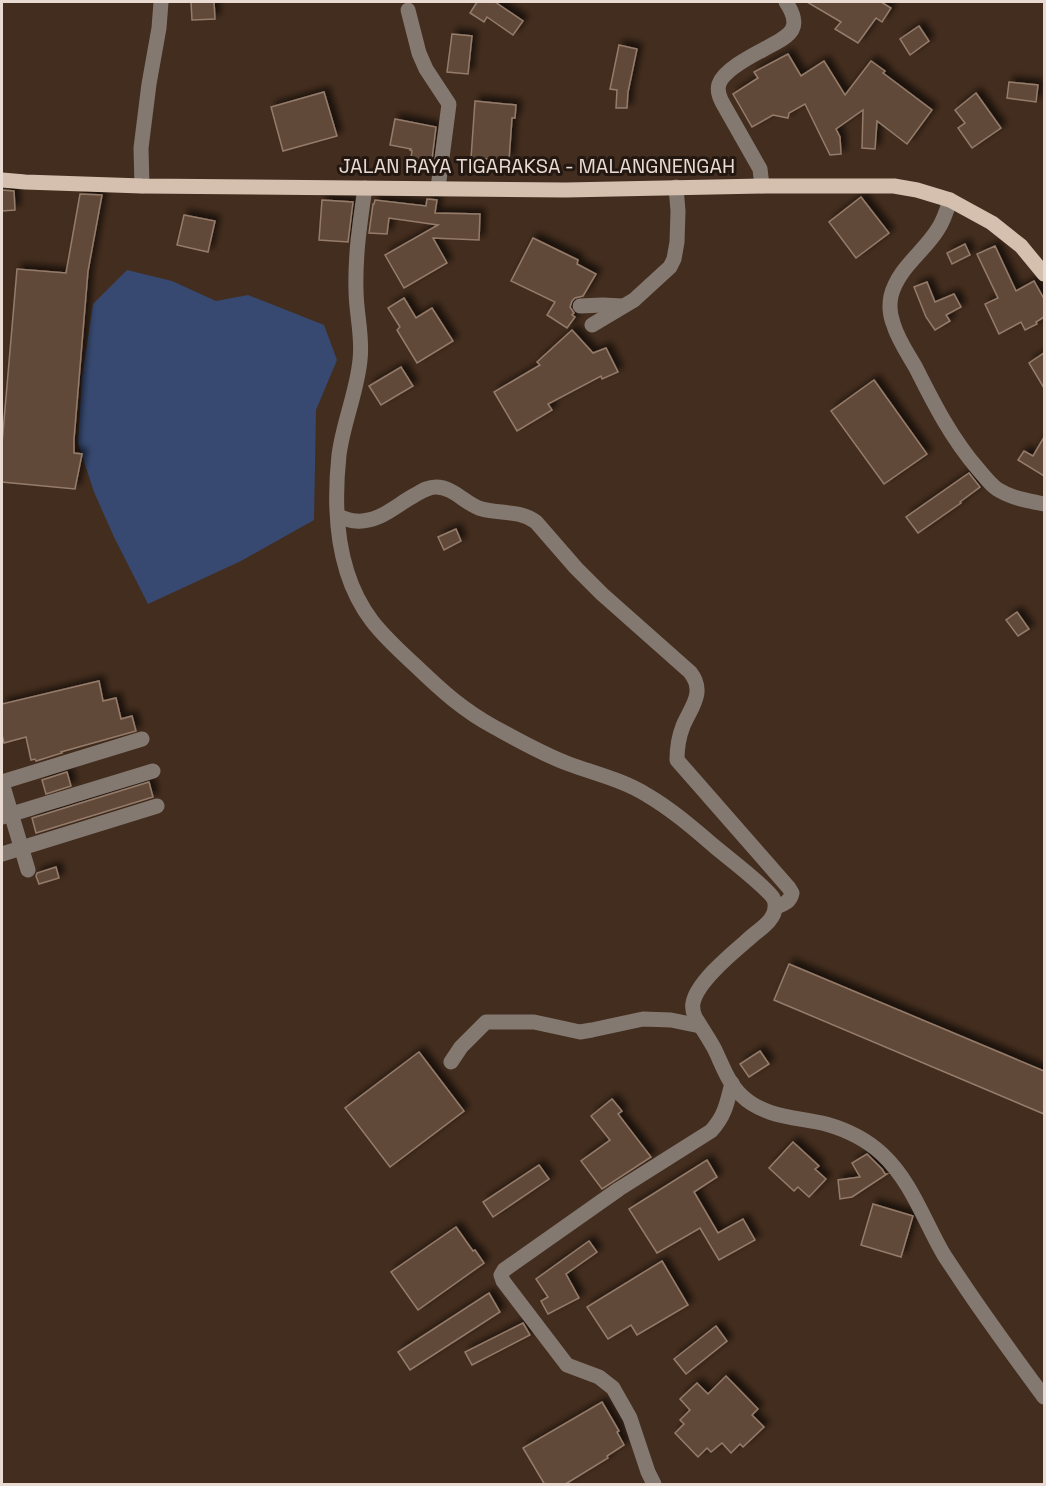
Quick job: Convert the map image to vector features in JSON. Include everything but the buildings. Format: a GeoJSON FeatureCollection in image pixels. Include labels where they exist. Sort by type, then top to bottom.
{"type":"FeatureCollection","features":[{"type":"Feature","properties":{"kind":"main road","name":"JALAN RAYA TIGARAKSA - MALANGNENGAH"},"geometry":{"type":"LineString","coordinates":[[2,180],[142,186],[566,190],[894,186],[950,200],[992,223],[1021,246],[1044,274]]}},
{"type":"Feature","properties":{"kind":"street"},"geometry":{"type":"LineString","coordinates":[[142,186],[141,148],[161,2]]}},
{"type":"Feature","properties":{"kind":"street"},"geometry":{"type":"LineString","coordinates":[[762,186],[760,169],[722,102],[718,89],[721,80],[728,72],[790,34],[794,20],[786,2]]}},
{"type":"Feature","properties":{"kind":"street"},"geometry":{"type":"LineString","coordinates":[[408,10],[419,53],[426,69],[449,104],[438,188]]}},
{"type":"Feature","properties":{"kind":"street"},"geometry":{"type":"LineString","coordinates":[[592,325],[639,296],[672,263],[677,231],[676,187]]}},
{"type":"Feature","properties":{"kind":"street"},"geometry":{"type":"LineString","coordinates":[[365,188],[356,260],[360,360],[339,453],[336,492],[339,537],[347,573],[351,586],[365,611],[382,633],[459,705],[538,750],[570,765],[609,777],[648,795],[671,810],[774,898],[776,907],[774,915],[720,965],[696,994],[692,1006],[700,1026],[739,1094],[766,1110],[790,1118],[838,1128],[861,1139],[882,1154],[896,1169],[909,1188],[945,1256],[980,1309],[1044,1397]]}},
{"type":"Feature","properties":{"kind":"street"},"geometry":{"type":"LineString","coordinates":[[950,200],[937,231],[911,261],[894,289],[890,311],[893,323],[898,337],[940,415],[970,460],[995,488],[1015,497],[1044,504]]}},
{"type":"Feature","properties":{"kind":"street"},"geometry":{"type":"LineString","coordinates":[[580,306],[622,306]]}},
{"type":"Feature","properties":{"kind":"street"},"geometry":{"type":"LineString","coordinates":[[338,516],[355,521],[376,518],[423,491],[439,487],[452,491],[469,504],[480,508],[521,514],[536,522],[595,587],[690,672],[696,680],[697,695],[681,733],[677,760],[789,888],[792,893],[791,898],[785,904],[776,907]]}},
{"type":"Feature","properties":{"kind":"street"},"geometry":{"type":"LineString","coordinates":[[28,870],[22,848],[7,815],[2,783],[142,739]]}},
{"type":"Feature","properties":{"kind":"street"},"geometry":{"type":"LineString","coordinates":[[7,815],[153,771]]}},
{"type":"Feature","properties":{"kind":"street"},"geometry":{"type":"LineString","coordinates":[[2,854],[157,806]]}},
{"type":"Feature","properties":{"kind":"street"},"geometry":{"type":"LineString","coordinates":[[451,1062],[461,1047],[486,1022],[534,1022],[580,1032],[643,1019],[671,1020],[700,1026]]}},
{"type":"Feature","properties":{"kind":"street"},"geometry":{"type":"LineString","coordinates":[[654,1485],[630,1418],[613,1388],[599,1377],[567,1365],[501,1275],[504,1270],[619,1189],[711,1131],[720,1121],[725,1110],[732,1083]]}},
{"type":"Feature","properties":{"kind":"water"},"geometry":{"type":"Polygon","coordinates":[[[127,270],[172,281],[216,301],[248,295],[324,325],[337,360],[316,410],[314,520],[241,561],[148,604],[94,492],[78,443],[82,378],[93,304],[127,270]]]}}]}
